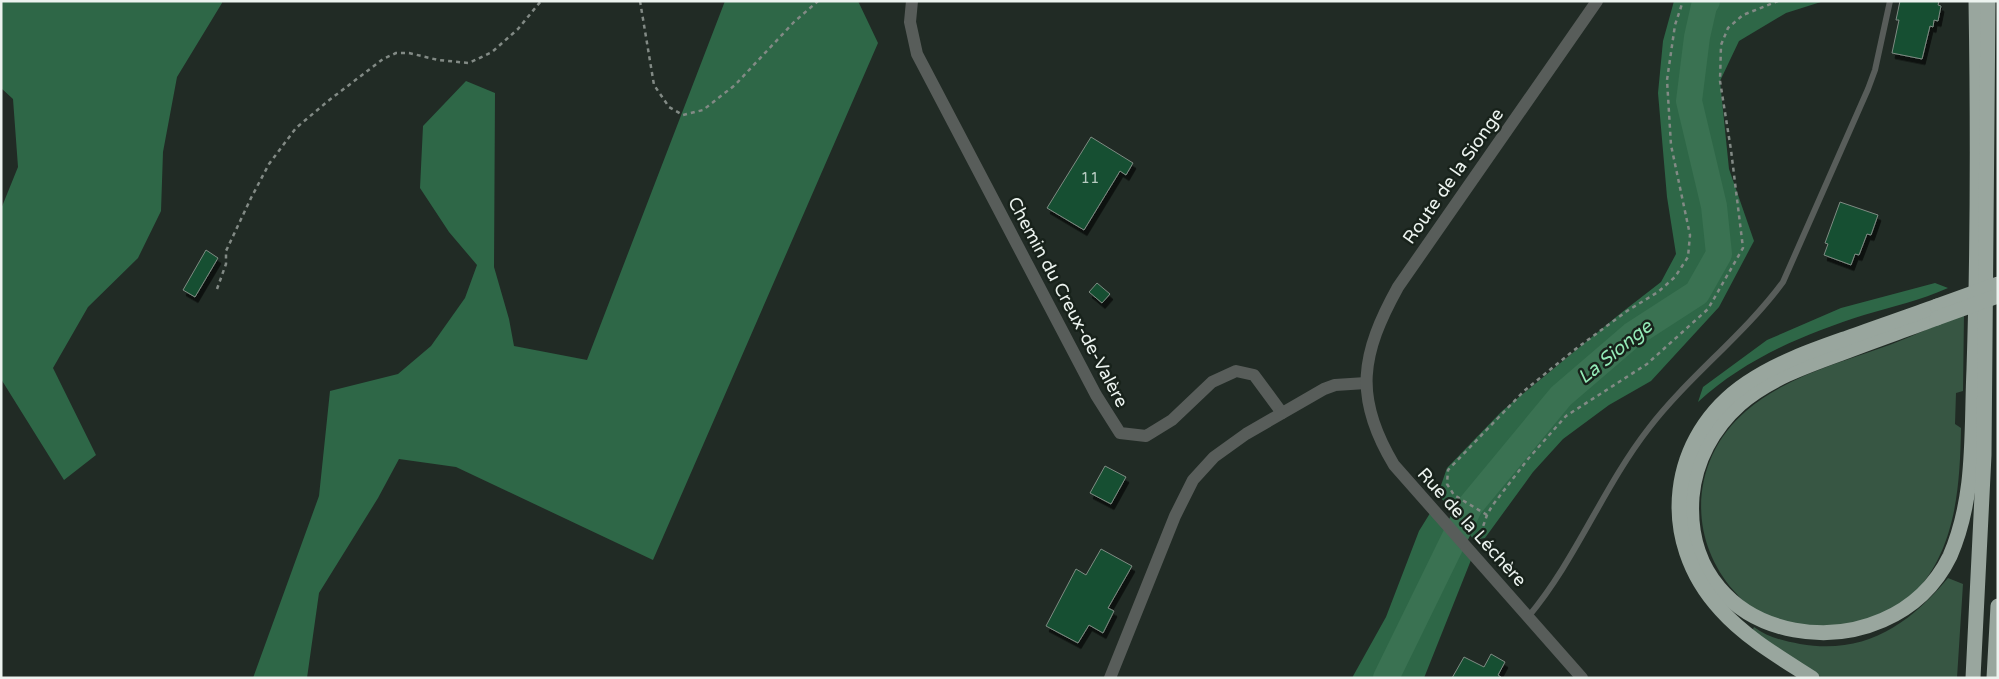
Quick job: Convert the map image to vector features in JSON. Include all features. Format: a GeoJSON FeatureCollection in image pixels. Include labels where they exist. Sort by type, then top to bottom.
{"type":"FeatureCollection","features":[{"type":"Feature","properties":{"kind":"highway"},"geometry":{"type":"LineString","coordinates":[[1976,1],[1977,111],[1975,340],[1970,481],[1964,519],[1956,542],[1945,567],[1929,591],[1906,613],[1880,629],[1854,638],[1823,641],[1791,636],[1761,625],[1739,610],[1722,593],[1707,570],[1696,540],[1692,511],[1693,489],[1698,466],[1712,437],[1726,418],[1742,402],[1779,379],[1937,312],[1998,284]]}},
{"type":"Feature","properties":{"kind":"highway"},"geometry":{"type":"LineString","coordinates":[[1973,678],[1984,455],[1988,1]]}},
{"type":"Feature","properties":{"kind":"highway"},"geometry":{"type":"LineString","coordinates":[[1812,678],[1756,641],[1729,619],[1698,580],[1686,551],[1680,521],[1680,491],[1687,459],[1696,438],[1712,414],[1736,391],[1760,374],[1812,350],[1937,312],[1998,296]]}},
{"type":"Feature","properties":{"kind":"highway"},"geometry":{"type":"LineString","coordinates":[[1994,678],[1998,606]]}},
{"type":"Feature","properties":{"kind":"street","name":"Chemin du Creux-de-Valère"},"geometry":{"type":"LineString","coordinates":[[912,1],[910,22],[917,54],[1096,396],[1120,433],[1146,436],[1172,420],[1212,382],[1236,371],[1254,375],[1282,413]]}},
{"type":"Feature","properties":{"kind":"street","name":"Route de la Sionge"},"geometry":{"type":"LineString","coordinates":[[1366,383],[1368,356],[1375,333],[1398,287],[1597,1]]}},
{"type":"Feature","properties":{"kind":"street"},"geometry":{"type":"LineString","coordinates":[[1110,678],[1176,516],[1193,480],[1214,457],[1246,434],[1324,389],[1334,385],[1366,383]]}},
{"type":"Feature","properties":{"kind":"street","name":"Rue de la Léchère"},"geometry":{"type":"LineString","coordinates":[[1366,383],[1368,405],[1383,447],[1394,465],[1582,678]]}},
{"type":"Feature","properties":{"kind":"lane"},"geometry":{"type":"LineString","coordinates":[[1528,618],[1550,589],[1632,453],[1650,427],[1765,304],[1783,282],[1868,90],[1875,70],[1890,1]]}},
{"type":"Feature","properties":{"kind":"path"},"geometry":{"type":"LineString","coordinates":[[217,289],[226,264],[226,251],[251,198],[269,164],[296,128],[383,59],[396,53],[409,53],[438,60],[469,63],[492,52],[518,29],[541,1]]}},
{"type":"Feature","properties":{"kind":"path"},"geometry":{"type":"LineString","coordinates":[[640,1],[654,85],[669,107],[683,115],[703,110],[735,85],[794,22],[818,1]]}},
{"type":"Feature","properties":{"kind":"path"},"geometry":{"type":"LineString","coordinates":[[1487,515],[1454,495],[1447,484],[1448,470],[1524,390],[1572,351],[1627,311],[1658,292],[1675,277],[1688,257],[1690,235],[1671,145],[1667,80],[1675,25],[1683,1]]}},
{"type":"Feature","properties":{"kind":"path"},"geometry":{"type":"LineString","coordinates":[[1474,555],[1487,515],[1528,459],[1566,416],[1647,364],[1708,309],[1743,248],[1720,81],[1722,45],[1728,28],[1743,15],[1778,1]]}},
{"type":"Feature","properties":{"kind":"green space"},"geometry":{"type":"Polygon","coordinates":[[[1,1],[222,1],[177,77],[163,152],[161,211],[138,258],[88,307],[53,368],[96,455],[64,480],[1,379],[1,209],[18,167],[13,99],[1,88],[1,1]]]}},
{"type":"Feature","properties":{"kind":"green space"},"geometry":{"type":"Polygon","coordinates":[[[725,1],[858,1],[878,43],[653,560],[456,467],[399,459],[378,498],[319,593],[307,678],[253,678],[319,496],[330,391],[398,374],[431,346],[465,298],[477,265],[449,232],[420,188],[423,126],[466,81],[495,93],[494,267],[509,319],[514,346],[587,360],[725,1]]]}},
{"type":"Feature","properties":{"kind":"green space"},"geometry":{"type":"Polygon","coordinates":[[[1674,1],[1824,1],[1786,13],[1739,41],[1720,81],[1729,169],[1754,241],[1719,307],[1651,381],[1609,405],[1563,439],[1533,472],[1485,538],[1474,540],[1438,494],[1447,468],[1502,411],[1661,282],[1676,254],[1667,197],[1658,93],[1663,41],[1674,1]]]}},
{"type":"Feature","properties":{"kind":"green space"},"geometry":{"type":"Polygon","coordinates":[[[1935,283],[1948,288],[1917,300],[1842,322],[1776,349],[1735,373],[1698,402],[1703,387],[1767,340],[1841,308],[1935,283]]]}},
{"type":"Feature","properties":{"kind":"green space"},"geometry":{"type":"Polygon","coordinates":[[[1964,314],[1963,391],[1956,393],[1955,424],[1961,428],[1957,495],[1947,537],[1939,557],[1928,576],[1910,598],[1887,616],[1833,631],[1821,632],[1802,629],[1774,621],[1759,614],[1734,591],[1718,570],[1708,547],[1702,523],[1701,498],[1705,474],[1714,451],[1728,430],[1746,411],[1762,399],[1797,379],[1964,314]]]}},
{"type":"Feature","properties":{"kind":"green space"},"geometry":{"type":"Polygon","coordinates":[[[1432,510],[1473,555],[1424,678],[1352,678],[1386,617],[1419,531],[1432,510]]]}},
{"type":"Feature","properties":{"kind":"green space"},"geometry":{"type":"Polygon","coordinates":[[[1948,578],[1963,584],[1957,678],[1822,678],[1752,631],[1754,627],[1770,636],[1800,644],[1823,646],[1844,645],[1864,641],[1900,623],[1933,595],[1948,578]]]}},
{"type":"Feature","properties":{"kind":"building"},"geometry":{"type":"Polygon","coordinates":[[[1900,1],[1939,1],[1938,5],[1941,6],[1938,21],[1934,20],[1933,27],[1930,26],[1922,59],[1892,53],[1899,20],[1896,20],[1900,1]]]}},
{"type":"Feature","properties":{"kind":"building"},"geometry":{"type":"Polygon","coordinates":[[[1091,137],[1133,163],[1126,175],[1120,171],[1084,230],[1047,208],[1091,137]]]}},
{"type":"Feature","properties":{"kind":"building"},"geometry":{"type":"Polygon","coordinates":[[[1840,202],[1878,215],[1871,235],[1867,234],[1859,255],[1855,254],[1851,265],[1824,255],[1828,244],[1825,243],[1840,202]]]}},
{"type":"Feature","properties":{"kind":"building"},"geometry":{"type":"Polygon","coordinates":[[[206,250],[218,258],[195,297],[183,290],[206,250]]]}},
{"type":"Feature","properties":{"kind":"building"},"geometry":{"type":"Polygon","coordinates":[[[1097,283],[1110,294],[1102,303],[1089,292],[1097,283]]]}},
{"type":"Feature","properties":{"kind":"building"},"geometry":{"type":"Polygon","coordinates":[[[1105,466],[1126,477],[1111,504],[1090,493],[1105,466]]]}},
{"type":"Feature","properties":{"kind":"building"},"geometry":{"type":"Polygon","coordinates":[[[1101,549],[1132,566],[1108,608],[1114,611],[1103,633],[1089,625],[1078,643],[1046,626],[1076,569],[1086,575],[1101,549]]]}},
{"type":"Feature","properties":{"kind":"building"},"geometry":{"type":"Polygon","coordinates":[[[1491,654],[1505,662],[1498,675],[1502,678],[1452,678],[1464,657],[1484,667],[1491,654]]]}},
{"type":"Feature","properties":{"kind":"waterway","name":"La Sionge"},"geometry":{"type":"LineString","coordinates":[[1386,678],[1470,506],[1561,396],[1632,335],[1697,293],[1719,254],[1714,206],[1689,101],[1697,37],[1704,6],[1707,1]]}}]}
